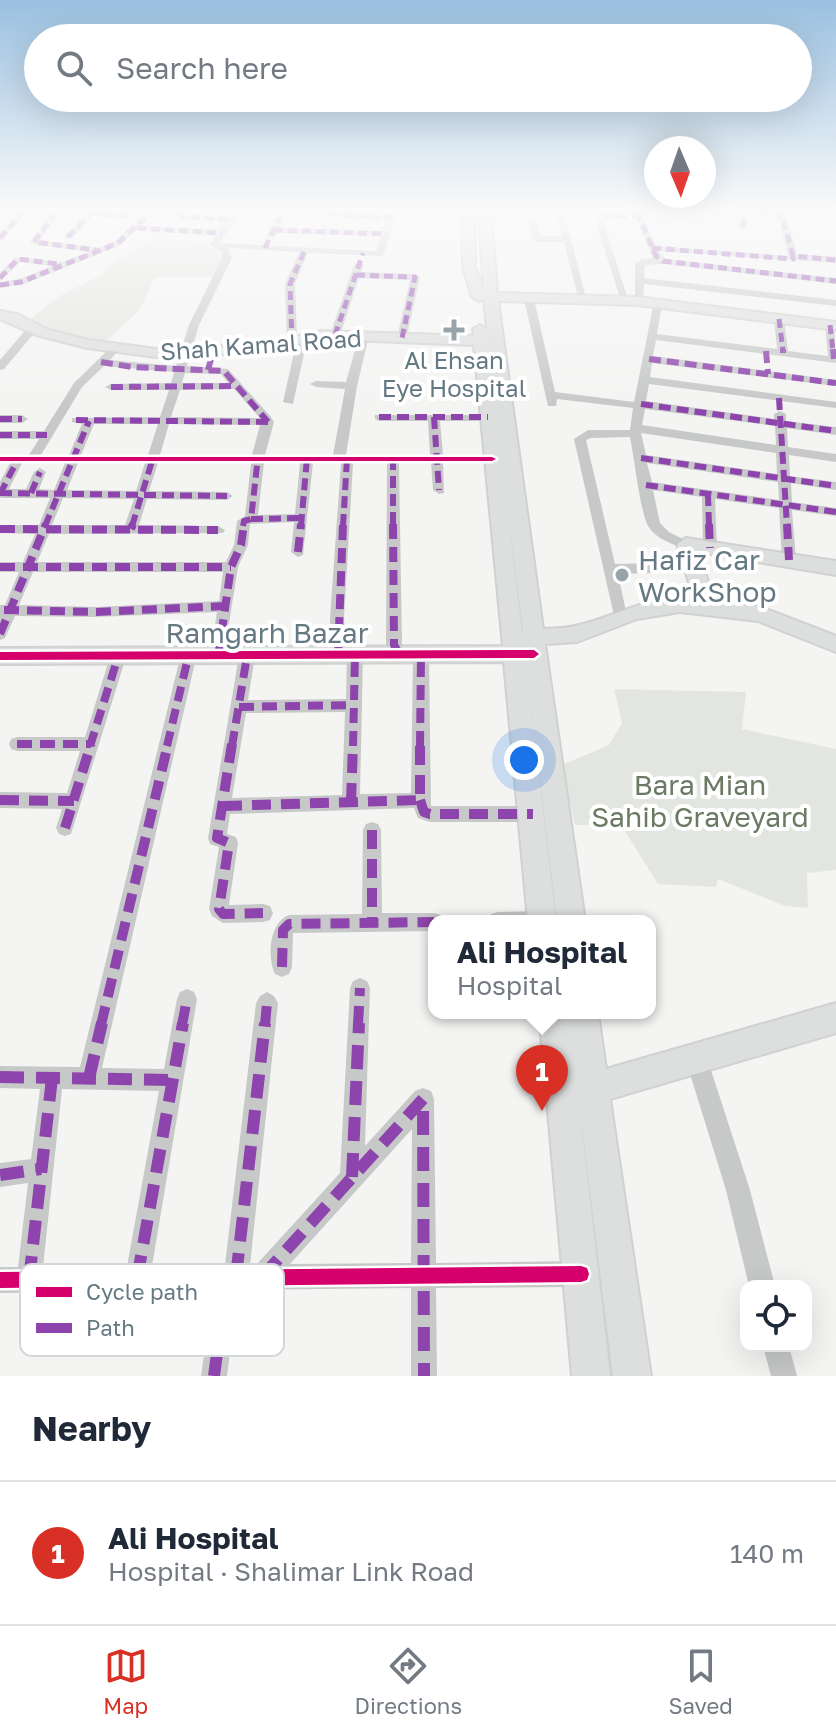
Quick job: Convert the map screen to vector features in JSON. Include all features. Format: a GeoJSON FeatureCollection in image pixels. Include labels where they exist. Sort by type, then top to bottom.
{"type":"FeatureCollection","features":[{"type":"Feature","properties":{"kind":"main road"},"geometry":{"type":"LineString","coordinates":[[474,276],[485,297]]}},
{"type":"Feature","properties":{"kind":"main road"},"geometry":{"type":"LineString","coordinates":[[484,276],[523,646],[542,915]]}},
{"type":"Feature","properties":{"kind":"main road"},"geometry":{"type":"LineString","coordinates":[[490,276],[481,341],[492,459],[570,915]]}},
{"type":"Feature","properties":{"kind":"main road"},"geometry":{"type":"LineString","coordinates":[[485,297],[632,301],[833,326]]}},
{"type":"Feature","properties":{"kind":"main road","name":"Shah Kamal Road"},"geometry":{"type":"LineString","coordinates":[[0,315],[12,317],[32,329],[115,349],[183,360],[213,352],[335,335],[481,341]]}},
{"type":"Feature","properties":{"kind":"main road"},"geometry":{"type":"LineString","coordinates":[[686,544],[836,568]]}},
{"type":"Feature","properties":{"kind":"main road"},"geometry":{"type":"LineString","coordinates":[[686,544],[706,606]]}},
{"type":"Feature","properties":{"kind":"main road","name":"Ramgarh Bazar"},"geometry":{"type":"LineString","coordinates":[[0,656],[411,656],[523,646],[577,634],[620,616],[657,607],[706,606],[761,614],[836,644]]}},
{"type":"Feature","properties":{"kind":"main road"},"geometry":{"type":"LineString","coordinates":[[578,1088],[697,1061],[836,1018]]}},
{"type":"Feature","properties":{"kind":"main road"},"geometry":{"type":"LineString","coordinates":[[556,1019],[578,1088],[632,1376]]}},
{"type":"Feature","properties":{"kind":"main road"},"geometry":{"type":"LineString","coordinates":[[583,1019],[578,1088],[581,1274],[591,1376]]}},
{"type":"Feature","properties":{"kind":"street"},"geometry":{"type":"LineString","coordinates":[[0,285],[35,276]]}},
{"type":"Feature","properties":{"kind":"street"},"geometry":{"type":"LineString","coordinates":[[131,529],[198,312],[217,276]]}},
{"type":"Feature","properties":{"kind":"street"},"geometry":{"type":"LineString","coordinates":[[289,402],[297,341],[290,284],[293,276]]}},
{"type":"Feature","properties":{"kind":"street"},"geometry":{"type":"LineString","coordinates":[[335,335],[356,276]]}},
{"type":"Feature","properties":{"kind":"street"},"geometry":{"type":"LineString","coordinates":[[392,276],[415,277],[402,338]]}},
{"type":"Feature","properties":{"kind":"street"},"geometry":{"type":"LineString","coordinates":[[577,276],[584,300]]}},
{"type":"Feature","properties":{"kind":"street"},"geometry":{"type":"LineString","coordinates":[[622,276],[632,301]]}},
{"type":"Feature","properties":{"kind":"street"},"geometry":{"type":"LineString","coordinates":[[632,301],[639,276]]}},
{"type":"Feature","properties":{"kind":"street"},"geometry":{"type":"LineString","coordinates":[[795,276],[836,281]]}},
{"type":"Feature","properties":{"kind":"street"},"geometry":{"type":"LineString","coordinates":[[638,280],[836,303]]}},
{"type":"Feature","properties":{"kind":"street"},"geometry":{"type":"LineString","coordinates":[[529,299],[551,400],[641,405],[836,431]]}},
{"type":"Feature","properties":{"kind":"street"},"geometry":{"type":"LineString","coordinates":[[657,304],[636,431],[654,524],[664,535],[686,544]]}},
{"type":"Feature","properties":{"kind":"street"},"geometry":{"type":"LineString","coordinates":[[779,319],[783,353]]}},
{"type":"Feature","properties":{"kind":"street"},"geometry":{"type":"LineString","coordinates":[[651,336],[835,359],[833,326]]}},
{"type":"Feature","properties":{"kind":"street"},"geometry":{"type":"LineString","coordinates":[[0,367],[6,352],[32,329]]}},
{"type":"Feature","properties":{"kind":"street"},"geometry":{"type":"LineString","coordinates":[[351,802],[354,705],[347,655],[337,618],[343,458],[351,386],[364,336]]}},
{"type":"Feature","properties":{"kind":"street"},"geometry":{"type":"LineString","coordinates":[[33,459],[78,385],[115,349]]}},
{"type":"Feature","properties":{"kind":"street"},"geometry":{"type":"LineString","coordinates":[[766,351],[768,374]]}},
{"type":"Feature","properties":{"kind":"street"},"geometry":{"type":"LineString","coordinates":[[208,370],[213,352]]}},
{"type":"Feature","properties":{"kind":"street"},"geometry":{"type":"LineString","coordinates":[[649,359],[836,383]]}},
{"type":"Feature","properties":{"kind":"street"},"geometry":{"type":"LineString","coordinates":[[101,362],[132,367],[183,360],[208,370],[227,372],[268,422]]}},
{"type":"Feature","properties":{"kind":"street"},"geometry":{"type":"LineString","coordinates":[[646,380],[836,405]]}},
{"type":"Feature","properties":{"kind":"street"},"geometry":{"type":"LineString","coordinates":[[316,384],[351,386]]}},
{"type":"Feature","properties":{"kind":"street"},"geometry":{"type":"LineString","coordinates":[[111,387],[237,386]]}},
{"type":"Feature","properties":{"kind":"street"},"geometry":{"type":"LineString","coordinates":[[779,398],[789,560]]}},
{"type":"Feature","properties":{"kind":"street"},"geometry":{"type":"LineString","coordinates":[[379,417],[488,417]]}},
{"type":"Feature","properties":{"kind":"street"},"geometry":{"type":"LineString","coordinates":[[434,417],[439,490]]}},
{"type":"Feature","properties":{"kind":"street"},"geometry":{"type":"LineString","coordinates":[[0,419],[22,419]]}},
{"type":"Feature","properties":{"kind":"street"},"geometry":{"type":"LineString","coordinates":[[0,634],[5,610],[28,567],[74,459],[83,420],[268,422]]}},
{"type":"Feature","properties":{"kind":"street"},"geometry":{"type":"LineString","coordinates":[[251,519],[258,457],[268,422]]}},
{"type":"Feature","properties":{"kind":"street"},"geometry":{"type":"LineString","coordinates":[[620,616],[580,439],[588,434],[636,431],[836,458]]}},
{"type":"Feature","properties":{"kind":"street"},"geometry":{"type":"LineString","coordinates":[[0,435],[47,435]]}},
{"type":"Feature","properties":{"kind":"street"},"geometry":{"type":"LineString","coordinates":[[298,552],[307,458]]}},
{"type":"Feature","properties":{"kind":"street"},"geometry":{"type":"LineString","coordinates":[[393,458],[394,645],[411,656],[420,800],[424,812],[533,814]]}},
{"type":"Feature","properties":{"kind":"street"},"geometry":{"type":"LineString","coordinates":[[641,458],[836,486]]}},
{"type":"Feature","properties":{"kind":"street"},"geometry":{"type":"LineString","coordinates":[[0,459],[492,459]]}},
{"type":"Feature","properties":{"kind":"street"},"geometry":{"type":"LineString","coordinates":[[18,459],[0,493],[227,496]]}},
{"type":"Feature","properties":{"kind":"street"},"geometry":{"type":"LineString","coordinates":[[31,493],[40,472]]}},
{"type":"Feature","properties":{"kind":"street"},"geometry":{"type":"LineString","coordinates":[[646,485],[836,512]]}},
{"type":"Feature","properties":{"kind":"street"},"geometry":{"type":"LineString","coordinates":[[708,494],[710,548]]}},
{"type":"Feature","properties":{"kind":"street"},"geometry":{"type":"LineString","coordinates":[[218,657],[231,567],[241,545],[245,520],[301,518]]}},
{"type":"Feature","properties":{"kind":"street"},"geometry":{"type":"LineString","coordinates":[[0,529],[218,530]]}},
{"type":"Feature","properties":{"kind":"street"},"geometry":{"type":"LineString","coordinates":[[0,567],[231,567]]}},
{"type":"Feature","properties":{"kind":"street"},"geometry":{"type":"LineString","coordinates":[[609,569],[695,567]]}},
{"type":"Feature","properties":{"kind":"street"},"geometry":{"type":"LineString","coordinates":[[5,610],[96,612],[225,606]]}},
{"type":"Feature","properties":{"kind":"street"},"geometry":{"type":"LineString","coordinates":[[247,656],[217,840],[229,843],[219,913],[263,913]]}},
{"type":"Feature","properties":{"kind":"street"},"geometry":{"type":"LineString","coordinates":[[65,828],[118,657]]}},
{"type":"Feature","properties":{"kind":"street"},"geometry":{"type":"LineString","coordinates":[[89,1078],[188,658]]}},
{"type":"Feature","properties":{"kind":"street"},"geometry":{"type":"LineString","coordinates":[[239,707],[354,705]]}},
{"type":"Feature","properties":{"kind":"street"},"geometry":{"type":"LineString","coordinates":[[17,744],[91,744]]}},
{"type":"Feature","properties":{"kind":"street"},"geometry":{"type":"LineString","coordinates":[[0,800],[74,801]]}},
{"type":"Feature","properties":{"kind":"street"},"geometry":{"type":"LineString","coordinates":[[223,806],[420,800]]}},
{"type":"Feature","properties":{"kind":"street"},"geometry":{"type":"LineString","coordinates":[[372,830],[372,924]]}},
{"type":"Feature","properties":{"kind":"street"},"geometry":{"type":"LineString","coordinates":[[282,967],[284,926],[428,922]]}},
{"type":"Feature","properties":{"kind":"street"},"geometry":{"type":"LineString","coordinates":[[352,1177],[360,988]]}},
{"type":"Feature","properties":{"kind":"street"},"geometry":{"type":"LineString","coordinates":[[140,1264],[187,999]]}},
{"type":"Feature","properties":{"kind":"street"},"geometry":{"type":"LineString","coordinates":[[233,1264],[267,1003]]}},
{"type":"Feature","properties":{"kind":"street"},"geometry":{"type":"LineString","coordinates":[[697,1061],[738,1190],[760,1280]]}},
{"type":"Feature","properties":{"kind":"street"},"geometry":{"type":"LineString","coordinates":[[0,1077],[173,1080]]}},
{"type":"Feature","properties":{"kind":"street"},"geometry":{"type":"LineString","coordinates":[[31,1264],[52,1078]]}},
{"type":"Feature","properties":{"kind":"street"},"geometry":{"type":"LineString","coordinates":[[274,1264],[423,1099],[424,1376]]}},
{"type":"Feature","properties":{"kind":"street"},"geometry":{"type":"LineString","coordinates":[[0,1175],[41,1169]]}},
{"type":"Feature","properties":{"kind":"street"},"geometry":{"type":"LineString","coordinates":[[284,1277],[581,1274]]}},
{"type":"Feature","properties":{"kind":"street"},"geometry":{"type":"LineString","coordinates":[[778,1352],[784,1376]]}},
{"type":"Feature","properties":{"kind":"street"},"geometry":{"type":"LineString","coordinates":[[214,1376],[217,1356]]}},
{"type":"Feature","properties":{"kind":"green space"},"geometry":{"type":"Polygon","coordinates":[[[99,276],[213,276],[155,277],[139,311],[103,343],[46,329],[29,320],[60,296],[99,276]]]}},
{"type":"Feature","properties":{"kind":"green space","name":"Bara Mian Sahib Graveyard"},"geometry":{"type":"Polygon","coordinates":[[[614,689],[746,692],[742,729],[836,749],[836,870],[807,873],[808,908],[785,906],[718,879],[716,887],[658,884],[621,825],[575,825],[562,765],[609,745],[622,723],[614,689]]]}},
{"type":"Feature","properties":{"kind":"marked path"},"geometry":{"type":"LineString","coordinates":[[0,285],[35,276]]}},
{"type":"Feature","properties":{"kind":"marked path"},"geometry":{"type":"LineString","coordinates":[[292,342],[290,284],[293,276]]}},
{"type":"Feature","properties":{"kind":"marked path"},"geometry":{"type":"LineString","coordinates":[[335,335],[355,276]]}},
{"type":"Feature","properties":{"kind":"marked path"},"geometry":{"type":"LineString","coordinates":[[392,276],[415,277],[402,338]]}},
{"type":"Feature","properties":{"kind":"marked path"},"geometry":{"type":"LineString","coordinates":[[795,276],[836,281]]}},
{"type":"Feature","properties":{"kind":"marked path"},"geometry":{"type":"LineString","coordinates":[[779,319],[783,353]]}},
{"type":"Feature","properties":{"kind":"marked path"},"geometry":{"type":"LineString","coordinates":[[830,325],[834,359]]}},
{"type":"Feature","properties":{"kind":"marked path"},"geometry":{"type":"LineString","coordinates":[[766,351],[768,374]]}},
{"type":"Feature","properties":{"kind":"marked path"},"geometry":{"type":"LineString","coordinates":[[208,370],[213,352]]}},
{"type":"Feature","properties":{"kind":"marked path"},"geometry":{"type":"LineString","coordinates":[[649,359],[836,383]]}},
{"type":"Feature","properties":{"kind":"marked path"},"geometry":{"type":"LineString","coordinates":[[101,362],[132,367],[224,371],[268,422]]}},
{"type":"Feature","properties":{"kind":"marked path"},"geometry":{"type":"LineString","coordinates":[[111,387],[237,386]]}},
{"type":"Feature","properties":{"kind":"marked path"},"geometry":{"type":"LineString","coordinates":[[779,398],[789,560]]}},
{"type":"Feature","properties":{"kind":"marked path"},"geometry":{"type":"LineString","coordinates":[[641,404],[836,431]]}},
{"type":"Feature","properties":{"kind":"marked path"},"geometry":{"type":"LineString","coordinates":[[379,417],[488,417]]}},
{"type":"Feature","properties":{"kind":"marked path"},"geometry":{"type":"LineString","coordinates":[[434,417],[439,490]]}},
{"type":"Feature","properties":{"kind":"marked path"},"geometry":{"type":"LineString","coordinates":[[0,419],[22,419]]}},
{"type":"Feature","properties":{"kind":"marked path"},"geometry":{"type":"LineString","coordinates":[[76,420],[268,422]]}},
{"type":"Feature","properties":{"kind":"marked path"},"geometry":{"type":"LineString","coordinates":[[0,634],[89,421]]}},
{"type":"Feature","properties":{"kind":"marked path"},"geometry":{"type":"LineString","coordinates":[[0,435],[47,435]]}},
{"type":"Feature","properties":{"kind":"marked path"},"geometry":{"type":"LineString","coordinates":[[218,657],[231,567],[241,545],[244,521],[251,519],[258,457]]}},
{"type":"Feature","properties":{"kind":"marked path"},"geometry":{"type":"LineString","coordinates":[[131,529],[153,458]]}},
{"type":"Feature","properties":{"kind":"marked path"},"geometry":{"type":"LineString","coordinates":[[298,552],[307,458]]}},
{"type":"Feature","properties":{"kind":"marked path"},"geometry":{"type":"LineString","coordinates":[[338,655],[337,618],[347,458]]}},
{"type":"Feature","properties":{"kind":"marked path"},"geometry":{"type":"LineString","coordinates":[[393,458],[394,645],[401,656]]}},
{"type":"Feature","properties":{"kind":"marked path"},"geometry":{"type":"LineString","coordinates":[[641,458],[836,486]]}},
{"type":"Feature","properties":{"kind":"marked path"},"geometry":{"type":"LineString","coordinates":[[0,494],[18,459]]}},
{"type":"Feature","properties":{"kind":"marked path"},"geometry":{"type":"LineString","coordinates":[[31,493],[40,472]]}},
{"type":"Feature","properties":{"kind":"marked path"},"geometry":{"type":"LineString","coordinates":[[646,485],[836,512]]}},
{"type":"Feature","properties":{"kind":"marked path"},"geometry":{"type":"LineString","coordinates":[[0,493],[227,496]]}},
{"type":"Feature","properties":{"kind":"marked path"},"geometry":{"type":"LineString","coordinates":[[708,494],[710,548]]}},
{"type":"Feature","properties":{"kind":"marked path"},"geometry":{"type":"LineString","coordinates":[[251,519],[301,518]]}},
{"type":"Feature","properties":{"kind":"marked path"},"geometry":{"type":"LineString","coordinates":[[0,529],[218,530]]}},
{"type":"Feature","properties":{"kind":"marked path"},"geometry":{"type":"LineString","coordinates":[[0,567],[231,567]]}},
{"type":"Feature","properties":{"kind":"marked path"},"geometry":{"type":"LineString","coordinates":[[4,610],[96,612],[225,606]]}},
{"type":"Feature","properties":{"kind":"marked path"},"geometry":{"type":"LineString","coordinates":[[351,802],[355,655]]}},
{"type":"Feature","properties":{"kind":"marked path"},"geometry":{"type":"LineString","coordinates":[[247,656],[217,838],[229,843],[219,909],[223,914],[263,913]]}},
{"type":"Feature","properties":{"kind":"marked path"},"geometry":{"type":"LineString","coordinates":[[223,806],[420,800],[421,656]]}},
{"type":"Feature","properties":{"kind":"marked path"},"geometry":{"type":"LineString","coordinates":[[65,828],[118,657]]}},
{"type":"Feature","properties":{"kind":"marked path"},"geometry":{"type":"LineString","coordinates":[[89,1078],[188,658]]}},
{"type":"Feature","properties":{"kind":"marked path"},"geometry":{"type":"LineString","coordinates":[[239,707],[354,705]]}},
{"type":"Feature","properties":{"kind":"marked path"},"geometry":{"type":"LineString","coordinates":[[17,744],[91,744]]}},
{"type":"Feature","properties":{"kind":"marked path"},"geometry":{"type":"LineString","coordinates":[[0,800],[74,801]]}},
{"type":"Feature","properties":{"kind":"marked path"},"geometry":{"type":"LineString","coordinates":[[420,800],[424,812],[430,814],[533,814]]}},
{"type":"Feature","properties":{"kind":"marked path"},"geometry":{"type":"LineString","coordinates":[[372,830],[372,924]]}},
{"type":"Feature","properties":{"kind":"marked path"},"geometry":{"type":"LineString","coordinates":[[282,967],[283,930],[289,924],[428,922]]}},
{"type":"Feature","properties":{"kind":"marked path"},"geometry":{"type":"LineString","coordinates":[[352,1177],[360,988]]}},
{"type":"Feature","properties":{"kind":"marked path"},"geometry":{"type":"LineString","coordinates":[[140,1264],[187,999]]}},
{"type":"Feature","properties":{"kind":"marked path"},"geometry":{"type":"LineString","coordinates":[[237,1264],[267,1003]]}},
{"type":"Feature","properties":{"kind":"marked path"},"geometry":{"type":"LineString","coordinates":[[0,1077],[173,1080]]}},
{"type":"Feature","properties":{"kind":"marked path"},"geometry":{"type":"LineString","coordinates":[[31,1264],[52,1078]]}},
{"type":"Feature","properties":{"kind":"marked path"},"geometry":{"type":"LineString","coordinates":[[274,1264],[423,1099],[424,1376]]}},
{"type":"Feature","properties":{"kind":"marked path"},"geometry":{"type":"LineString","coordinates":[[0,1175],[41,1169]]}},
{"type":"Feature","properties":{"kind":"marked path"},"geometry":{"type":"LineString","coordinates":[[214,1376],[217,1356]]}},
{"type":"Feature","properties":{"kind":"cycle path"},"geometry":{"type":"LineString","coordinates":[[0,459],[492,459]]}},
{"type":"Feature","properties":{"kind":"cycle path"},"geometry":{"type":"LineString","coordinates":[[0,656],[534,654]]}},
{"type":"Feature","properties":{"kind":"cycle path"},"geometry":{"type":"LineString","coordinates":[[284,1277],[581,1274]]}},
{"type":"Feature","properties":{"kind":"cycle path"},"geometry":{"type":"LineString","coordinates":[[0,1280],[20,1280]]}},
{"type":"Feature","properties":{"kind":"place","name":"Al Ehsan Eye Hospital"},"geometry":{"type":"Point","coordinates":[454,330]}},
{"type":"Feature","properties":{"kind":"place","name":"Hafiz Car WorkShop"},"geometry":{"type":"Point","coordinates":[622,575]}},
{"type":"Feature","properties":{"kind":"place","name":"Ali Hospital"},"geometry":{"type":"Point","coordinates":[542,1111]}}]}
